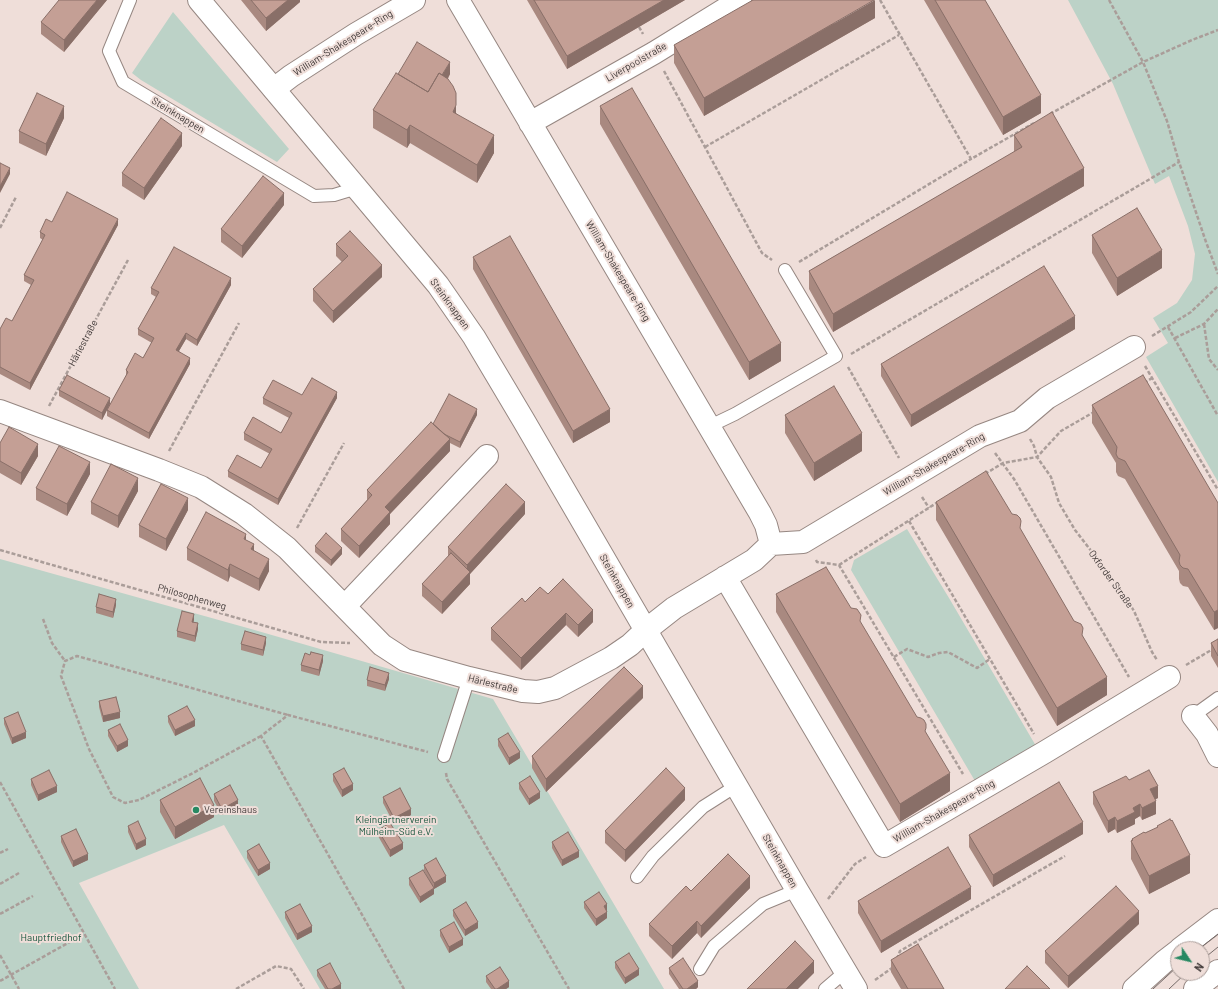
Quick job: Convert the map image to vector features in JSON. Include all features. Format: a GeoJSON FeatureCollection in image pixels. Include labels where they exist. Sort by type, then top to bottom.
{"type":"FeatureCollection","features":[{"type":"Feature","properties":{"kind":"street","name":"Steinknappen"},"geometry":{"type":"LineString","coordinates":[[199,0],[438,285],[474,337],[524,420],[797,890],[859,980]]}},
{"type":"Feature","properties":{"kind":"street","name":"William-Shakespeare-Ring"},"geometry":{"type":"LineString","coordinates":[[274,89],[291,76],[356,34],[414,0]]}},
{"type":"Feature","properties":{"kind":"street","name":"William-Shakespeare-Ring"},"geometry":{"type":"LineString","coordinates":[[458,0],[760,512],[766,525],[771,544],[803,542],[980,436],[1020,421],[1047,398],[1134,347]]}},
{"type":"Feature","properties":{"kind":"street","name":"Liverpoolstraße"},"geometry":{"type":"LineString","coordinates":[[530,123],[654,53],[740,0]]}},
{"type":"Feature","properties":{"kind":"street","name":"Härlestraße"},"geometry":{"type":"LineString","coordinates":[[0,411],[201,487],[244,514],[287,548],[382,645],[405,660],[523,692],[538,692],[555,688],[611,658],[630,645],[646,630]]}},
{"type":"Feature","properties":{"kind":"street"},"geometry":{"type":"LineString","coordinates":[[345,606],[487,456]]}},
{"type":"Feature","properties":{"kind":"street"},"geometry":{"type":"LineString","coordinates":[[646,630],[674,608],[754,560],[771,544]]}},
{"type":"Feature","properties":{"kind":"street","name":"William-Shakespeare-Ring"},"geometry":{"type":"LineString","coordinates":[[725,578],[884,846],[1045,752],[1169,677]]}},
{"type":"Feature","properties":{"kind":"street"},"geometry":{"type":"LineString","coordinates":[[1192,716],[1207,734],[1218,756]]}},
{"type":"Feature","properties":{"kind":"street"},"geometry":{"type":"LineString","coordinates":[[1191,941],[1218,920]]}},
{"type":"Feature","properties":{"kind":"street"},"geometry":{"type":"LineString","coordinates":[[1134,989],[1170,957]]}},
{"type":"Feature","properties":{"kind":"street"},"geometry":{"type":"LineString","coordinates":[[1196,989],[1218,971]]}},
{"type":"Feature","properties":{"kind":"lane","name":"Steinknappen"},"geometry":{"type":"LineString","coordinates":[[130,0],[109,51],[122,82],[314,196],[334,194],[358,188]]}},
{"type":"Feature","properties":{"kind":"lane"},"geometry":{"type":"LineString","coordinates":[[710,426],[735,414],[836,356],[785,270]]}},
{"type":"Feature","properties":{"kind":"lane"},"geometry":{"type":"LineString","coordinates":[[444,756],[469,678]]}},
{"type":"Feature","properties":{"kind":"lane"},"geometry":{"type":"LineString","coordinates":[[1192,716],[1218,698]]}},
{"type":"Feature","properties":{"kind":"lane"},"geometry":{"type":"LineString","coordinates":[[637,877],[654,856],[703,807],[736,786]]}},
{"type":"Feature","properties":{"kind":"lane"},"geometry":{"type":"LineString","coordinates":[[700,969],[714,946],[764,904],[797,890]]}},
{"type":"Feature","properties":{"kind":"lane"},"geometry":{"type":"LineString","coordinates":[[825,989],[859,980]]}},
{"type":"Feature","properties":{"kind":"path"},"geometry":{"type":"LineString","coordinates":[[880,0],[970,159]]}},
{"type":"Feature","properties":{"kind":"path"},"geometry":{"type":"LineString","coordinates":[[1109,0],[1143,62],[1167,121],[1179,162],[1218,274]]}},
{"type":"Feature","properties":{"kind":"path"},"geometry":{"type":"LineString","coordinates":[[1047,116],[1143,62],[1218,30]]}},
{"type":"Feature","properties":{"kind":"path"},"geometry":{"type":"LineString","coordinates":[[705,147],[900,35]]}},
{"type":"Feature","properties":{"kind":"path"},"geometry":{"type":"LineString","coordinates":[[654,53],[762,253],[785,270],[970,159],[1040,120]]}},
{"type":"Feature","properties":{"kind":"path"},"geometry":{"type":"LineString","coordinates":[[836,356],[851,354],[1179,162]]}},
{"type":"Feature","properties":{"kind":"path"},"geometry":{"type":"LineString","coordinates":[[0,228],[16,197]]}},
{"type":"Feature","properties":{"kind":"path","name":"Härlestraße"},"geometry":{"type":"LineString","coordinates":[[39,426],[128,260]]}},
{"type":"Feature","properties":{"kind":"path"},"geometry":{"type":"LineString","coordinates":[[1218,286],[1191,312],[1134,347],[1218,490]]}},
{"type":"Feature","properties":{"kind":"path"},"geometry":{"type":"LineString","coordinates":[[1175,338],[1204,324],[1218,309]]}},
{"type":"Feature","properties":{"kind":"path"},"geometry":{"type":"LineString","coordinates":[[159,470],[239,323]]}},
{"type":"Feature","properties":{"kind":"path"},"geometry":{"type":"LineString","coordinates":[[1204,324],[1209,359],[1218,370]]}},
{"type":"Feature","properties":{"kind":"path"},"geometry":{"type":"LineString","coordinates":[[1168,327],[1218,416]]}},
{"type":"Feature","properties":{"kind":"path"},"geometry":{"type":"LineString","coordinates":[[836,356],[848,366],[894,448],[909,479],[929,508]]}},
{"type":"Feature","properties":{"kind":"path"},"geometry":{"type":"LineString","coordinates":[[1139,386],[1152,378]]}},
{"type":"Feature","properties":{"kind":"path"},"geometry":{"type":"LineString","coordinates":[[983,475],[1003,463],[1037,457],[1061,431],[1100,408]]}},
{"type":"Feature","properties":{"kind":"path","name":"Oxforder Straße"},"geometry":{"type":"LineString","coordinates":[[1020,421],[1034,446],[1037,457],[1050,477],[1059,503],[1071,523],[1123,593],[1134,611],[1152,652],[1169,677]]}},
{"type":"Feature","properties":{"kind":"path"},"geometry":{"type":"LineString","coordinates":[[980,436],[1003,463],[1014,479],[1140,694]]}},
{"type":"Feature","properties":{"kind":"path"},"geometry":{"type":"LineString","coordinates":[[287,548],[344,442]]}},
{"type":"Feature","properties":{"kind":"path"},"geometry":{"type":"LineString","coordinates":[[803,542],[817,562],[839,565],[942,500]]}},
{"type":"Feature","properties":{"kind":"path"},"geometry":{"type":"LineString","coordinates":[[909,521],[1045,752]]}},
{"type":"Feature","properties":{"kind":"path","name":"Philosophenweg"},"geometry":{"type":"LineString","coordinates":[[0,550],[321,642],[382,645]]}},
{"type":"Feature","properties":{"kind":"path"},"geometry":{"type":"LineString","coordinates":[[839,565],[975,793]]}},
{"type":"Feature","properties":{"kind":"path"},"geometry":{"type":"LineString","coordinates":[[43,619],[52,643],[65,661]]}},
{"type":"Feature","properties":{"kind":"path"},"geometry":{"type":"LineString","coordinates":[[1169,677],[1218,646]]}},
{"type":"Feature","properties":{"kind":"path"},"geometry":{"type":"LineString","coordinates":[[894,658],[907,649],[928,657],[939,653],[948,652],[977,668],[990,659]]}},
{"type":"Feature","properties":{"kind":"path"},"geometry":{"type":"LineString","coordinates":[[65,661],[77,656],[288,715],[444,756],[447,779],[569,989]]}},
{"type":"Feature","properties":{"kind":"path"},"geometry":{"type":"LineString","coordinates":[[65,661],[61,676],[88,749],[113,797],[125,803],[139,800],[193,773],[261,736],[288,715]]}},
{"type":"Feature","properties":{"kind":"path"},"geometry":{"type":"LineString","coordinates":[[261,736],[404,989]]}},
{"type":"Feature","properties":{"kind":"path"},"geometry":{"type":"LineString","coordinates":[[0,782],[115,989]]}},
{"type":"Feature","properties":{"kind":"path"},"geometry":{"type":"LineString","coordinates":[[827,899],[855,864],[884,846]]}},
{"type":"Feature","properties":{"kind":"path"},"geometry":{"type":"LineString","coordinates":[[0,853],[8,849]]}},
{"type":"Feature","properties":{"kind":"path"},"geometry":{"type":"LineString","coordinates":[[896,961],[900,951],[1065,856]]}},
{"type":"Feature","properties":{"kind":"path"},"geometry":{"type":"LineString","coordinates":[[0,884],[18,873]]}},
{"type":"Feature","properties":{"kind":"path"},"geometry":{"type":"LineString","coordinates":[[0,914],[33,896]]}},
{"type":"Feature","properties":{"kind":"path"},"geometry":{"type":"LineString","coordinates":[[0,981],[84,934]]}},
{"type":"Feature","properties":{"kind":"path"},"geometry":{"type":"LineString","coordinates":[[0,955],[19,989]]}},
{"type":"Feature","properties":{"kind":"path"},"geometry":{"type":"LineString","coordinates":[[236,989],[276,966],[291,969],[304,989]]}},
{"type":"Feature","properties":{"kind":"path"},"geometry":{"type":"LineString","coordinates":[[859,980],[894,967]]}},
{"type":"Feature","properties":{"kind":"green space"},"geometry":{"type":"Polygon","coordinates":[[[1068,0],[1218,0],[1218,482],[1146,357],[1168,343],[1153,318],[1177,303],[1192,280],[1195,254],[1188,226],[1169,176],[1155,184],[1113,84],[1068,0]]]}},
{"type":"Feature","properties":{"kind":"green space"},"geometry":{"type":"Polygon","coordinates":[[[173,12],[289,149],[277,162],[141,80],[132,73],[173,12]]]}},
{"type":"Feature","properties":{"kind":"green space"},"geometry":{"type":"Polygon","coordinates":[[[907,529],[1036,746],[975,781],[851,570],[854,560],[907,529]]]}},
{"type":"Feature","properties":{"kind":"green space","name":"Kleingärtnerverein Mülheim-Süd e.V."},"geometry":{"type":"Polygon","coordinates":[[[0,559],[251,629],[493,699],[664,989],[320,989],[224,825],[79,883],[139,989],[0,989],[0,559]]]}},
{"type":"Feature","properties":{"kind":"building"},"geometry":{"type":"Polygon","coordinates":[[[59,0],[97,0],[64,40],[41,22],[59,0]]]}},
{"type":"Feature","properties":{"kind":"building"},"geometry":{"type":"Polygon","coordinates":[[[251,0],[288,0],[266,18],[251,0]]]}},
{"type":"Feature","properties":{"kind":"building"},"geometry":{"type":"Polygon","coordinates":[[[534,0],[664,0],[567,56],[534,0]]]}},
{"type":"Feature","properties":{"kind":"building"},"geometry":{"type":"Polygon","coordinates":[[[753,0],[874,0],[704,98],[674,45],[753,0]]]}},
{"type":"Feature","properties":{"kind":"building"},"geometry":{"type":"Polygon","coordinates":[[[935,0],[985,0],[1041,95],[1003,117],[935,0]]]}},
{"type":"Feature","properties":{"kind":"building"},"geometry":{"type":"Polygon","coordinates":[[[417,42],[450,62],[442,75],[439,73],[428,92],[398,74],[417,42]]]}},
{"type":"Feature","properties":{"kind":"building"},"geometry":{"type":"Polygon","coordinates":[[[396,73],[428,92],[439,73],[448,79],[456,93],[456,105],[453,112],[494,135],[477,165],[410,125],[407,130],[373,110],[396,73]]]}},
{"type":"Feature","properties":{"kind":"building"},"geometry":{"type":"Polygon","coordinates":[[[632,88],[781,343],[749,362],[600,106],[632,88]]]}},
{"type":"Feature","properties":{"kind":"building"},"geometry":{"type":"Polygon","coordinates":[[[37,93],[64,106],[46,144],[19,131],[37,93]]]}},
{"type":"Feature","properties":{"kind":"building"},"geometry":{"type":"Polygon","coordinates":[[[1052,112],[1084,168],[833,314],[809,271],[1022,147],[1014,135],[1052,112]]]}},
{"type":"Feature","properties":{"kind":"building"},"geometry":{"type":"Polygon","coordinates":[[[161,118],[182,133],[144,188],[122,173],[161,118]]]}},
{"type":"Feature","properties":{"kind":"building"},"geometry":{"type":"Polygon","coordinates":[[[0,163],[10,168],[0,186],[0,163]]]}},
{"type":"Feature","properties":{"kind":"building"},"geometry":{"type":"Polygon","coordinates":[[[263,176],[284,193],[242,246],[221,229],[263,176]]]}},
{"type":"Feature","properties":{"kind":"building"},"geometry":{"type":"Polygon","coordinates":[[[67,192],[118,219],[30,383],[0,367],[0,329],[6,318],[12,321],[34,280],[24,275],[45,235],[40,232],[46,219],[52,222],[67,192]]]}},
{"type":"Feature","properties":{"kind":"building"},"geometry":{"type":"Polygon","coordinates":[[[1137,208],[1162,250],[1117,278],[1092,235],[1137,208]]]}},
{"type":"Feature","properties":{"kind":"building"},"geometry":{"type":"Polygon","coordinates":[[[350,231],[382,265],[333,311],[313,289],[348,256],[336,244],[350,231]]]}},
{"type":"Feature","properties":{"kind":"building"},"geometry":{"type":"Polygon","coordinates":[[[510,236],[610,409],[573,431],[473,257],[510,236]]]}},
{"type":"Feature","properties":{"kind":"building"},"geometry":{"type":"Polygon","coordinates":[[[174,247],[231,278],[197,340],[186,333],[176,350],[190,358],[149,433],[107,410],[128,372],[126,370],[135,353],[143,358],[154,338],[138,329],[159,292],[151,288],[174,247]]]}},
{"type":"Feature","properties":{"kind":"building"},"geometry":{"type":"Polygon","coordinates":[[[1044,266],[1075,316],[911,415],[881,364],[1044,266]]]}},
{"type":"Feature","properties":{"kind":"building"},"geometry":{"type":"Polygon","coordinates":[[[67,375],[110,398],[102,413],[59,390],[67,375]]]}},
{"type":"Feature","properties":{"kind":"building"},"geometry":{"type":"Polygon","coordinates":[[[1143,375],[1218,503],[1218,610],[1214,612],[1188,569],[1183,568],[1180,565],[1180,555],[1125,461],[1118,458],[1116,454],[1117,447],[1092,405],[1143,375]]]}},
{"type":"Feature","properties":{"kind":"building"},"geometry":{"type":"Polygon","coordinates":[[[312,378],[337,392],[278,499],[228,471],[237,455],[261,468],[272,449],[244,433],[253,417],[281,433],[292,413],[263,398],[273,380],[302,395],[312,378]]]}},
{"type":"Feature","properties":{"kind":"building"},"geometry":{"type":"Polygon","coordinates":[[[834,386],[862,433],[814,463],[785,415],[834,386]]]}},
{"type":"Feature","properties":{"kind":"building"},"geometry":{"type":"Polygon","coordinates":[[[449,394],[477,409],[460,442],[444,434],[433,424],[449,394]]]}},
{"type":"Feature","properties":{"kind":"building"},"geometry":{"type":"Polygon","coordinates":[[[431,422],[450,439],[385,507],[390,512],[359,546],[341,529],[372,495],[367,490],[431,422]]]}},
{"type":"Feature","properties":{"kind":"building"},"geometry":{"type":"Polygon","coordinates":[[[9,427],[38,444],[21,473],[0,461],[0,443],[9,427]]]}},
{"type":"Feature","properties":{"kind":"building"},"geometry":{"type":"Polygon","coordinates":[[[59,446],[90,462],[67,504],[36,488],[59,446]]]}},
{"type":"Feature","properties":{"kind":"building"},"geometry":{"type":"Polygon","coordinates":[[[111,464],[138,478],[118,516],[91,502],[111,464]]]}},
{"type":"Feature","properties":{"kind":"building"},"geometry":{"type":"Polygon","coordinates":[[[986,471],[1012,514],[1017,515],[1020,518],[1020,528],[1074,621],[1081,624],[1083,628],[1082,635],[1107,677],[1057,708],[936,502],[986,471]]]}},
{"type":"Feature","properties":{"kind":"building"},"geometry":{"type":"Polygon","coordinates":[[[161,484],[188,498],[166,539],[139,525],[161,484]]]}},
{"type":"Feature","properties":{"kind":"building"},"geometry":{"type":"Polygon","coordinates":[[[506,484],[525,502],[467,565],[448,547],[506,484]]]}},
{"type":"Feature","properties":{"kind":"building"},"geometry":{"type":"Polygon","coordinates":[[[206,512],[246,534],[244,539],[254,544],[251,549],[269,559],[259,579],[230,564],[228,570],[187,548],[206,512]]]}},
{"type":"Feature","properties":{"kind":"building"},"geometry":{"type":"Polygon","coordinates":[[[326,533],[342,548],[331,560],[315,546],[326,533]]]}},
{"type":"Feature","properties":{"kind":"building"},"geometry":{"type":"Polygon","coordinates":[[[451,553],[470,572],[442,602],[422,584],[451,553]]]}},
{"type":"Feature","properties":{"kind":"building"},"geometry":{"type":"Polygon","coordinates":[[[826,567],[851,608],[857,609],[861,615],[860,621],[917,717],[924,720],[926,724],[925,731],[950,773],[900,804],[776,594],[826,567]]]}},
{"type":"Feature","properties":{"kind":"building"},"geometry":{"type":"Polygon","coordinates":[[[563,579],[593,610],[578,625],[566,613],[521,658],[491,628],[522,598],[525,602],[540,587],[548,594],[563,579]]]}},
{"type":"Feature","properties":{"kind":"building"},"geometry":{"type":"Polygon","coordinates":[[[99,594],[116,599],[113,612],[96,607],[99,594]]]}},
{"type":"Feature","properties":{"kind":"building"},"geometry":{"type":"Polygon","coordinates":[[[182,611],[194,614],[192,622],[198,623],[195,636],[177,631],[182,611]]]}},
{"type":"Feature","properties":{"kind":"building"},"geometry":{"type":"Polygon","coordinates":[[[245,631],[266,637],[263,650],[241,644],[245,631]]]}},
{"type":"Feature","properties":{"kind":"building"},"geometry":{"type":"Polygon","coordinates":[[[1218,639],[1218,656],[1211,643],[1218,639]]]}},
{"type":"Feature","properties":{"kind":"building"},"geometry":{"type":"Polygon","coordinates":[[[311,652],[323,655],[319,670],[301,665],[305,653],[310,655],[311,652]]]}},
{"type":"Feature","properties":{"kind":"building"},"geometry":{"type":"Polygon","coordinates":[[[370,667],[389,673],[385,685],[367,680],[370,667]]]}},
{"type":"Feature","properties":{"kind":"building"},"geometry":{"type":"Polygon","coordinates":[[[624,667],[643,686],[546,779],[532,756],[624,667]]]}},
{"type":"Feature","properties":{"kind":"building"},"geometry":{"type":"Polygon","coordinates":[[[116,697],[120,712],[103,716],[99,701],[116,697]]]}},
{"type":"Feature","properties":{"kind":"building"},"geometry":{"type":"Polygon","coordinates":[[[187,706],[195,720],[175,730],[168,716],[187,706]]]}},
{"type":"Feature","properties":{"kind":"building"},"geometry":{"type":"Polygon","coordinates":[[[18,712],[26,732],[12,738],[4,718],[18,712]]]}},
{"type":"Feature","properties":{"kind":"building"},"geometry":{"type":"Polygon","coordinates":[[[120,724],[128,740],[117,746],[108,730],[120,724]]]}},
{"type":"Feature","properties":{"kind":"building"},"geometry":{"type":"Polygon","coordinates":[[[508,733],[520,752],[509,758],[498,739],[508,733]]]}},
{"type":"Feature","properties":{"kind":"building"},"geometry":{"type":"Polygon","coordinates":[[[344,768],[353,784],[342,790],[333,774],[344,768]]]}},
{"type":"Feature","properties":{"kind":"building"},"geometry":{"type":"Polygon","coordinates":[[[666,768],[685,788],[625,850],[605,831],[666,768]]]}},
{"type":"Feature","properties":{"kind":"building"},"geometry":{"type":"Polygon","coordinates":[[[49,770],[57,786],[38,795],[31,779],[49,770]]]}},
{"type":"Feature","properties":{"kind":"building"},"geometry":{"type":"Polygon","coordinates":[[[1149,770],[1158,786],[1150,789],[1156,801],[1142,808],[1140,804],[1133,808],[1135,812],[1117,821],[1115,817],[1108,821],[1093,792],[1126,776],[1129,780],[1149,770]]]}},
{"type":"Feature","properties":{"kind":"building"},"geometry":{"type":"Polygon","coordinates":[[[530,776],[540,792],[529,799],[519,783],[530,776]]]}},
{"type":"Feature","properties":{"kind":"building"},"geometry":{"type":"Polygon","coordinates":[[[200,778],[214,805],[175,827],[160,800],[200,778]]]}},
{"type":"Feature","properties":{"kind":"building"},"geometry":{"type":"Polygon","coordinates":[[[1059,782],[1083,822],[993,875],[969,835],[1059,782]]]}},
{"type":"Feature","properties":{"kind":"building"},"geometry":{"type":"Polygon","coordinates":[[[230,785],[238,800],[222,809],[214,794],[230,785]]]}},
{"type":"Feature","properties":{"kind":"building"},"geometry":{"type":"Polygon","coordinates":[[[400,788],[411,809],[394,818],[383,797],[400,788]]]}},
{"type":"Feature","properties":{"kind":"building"},"geometry":{"type":"Polygon","coordinates":[[[1170,819],[1171,821],[1172,820],[1190,855],[1149,876],[1131,841],[1144,832],[1145,833],[1158,827],[1157,826],[1170,819]]]}},
{"type":"Feature","properties":{"kind":"building"},"geometry":{"type":"Polygon","coordinates":[[[138,821],[146,839],[136,844],[128,826],[138,821]]]}},
{"type":"Feature","properties":{"kind":"building"},"geometry":{"type":"Polygon","coordinates":[[[390,823],[403,843],[390,850],[378,830],[390,823]]]}},
{"type":"Feature","properties":{"kind":"building"},"geometry":{"type":"Polygon","coordinates":[[[76,829],[88,854],[73,861],[61,836],[76,829]]]}},
{"type":"Feature","properties":{"kind":"building"},"geometry":{"type":"Polygon","coordinates":[[[568,832],[579,851],[562,860],[552,842],[568,832]]]}},
{"type":"Feature","properties":{"kind":"building"},"geometry":{"type":"Polygon","coordinates":[[[259,844],[270,863],[258,870],[247,851],[259,844]]]}},
{"type":"Feature","properties":{"kind":"building"},"geometry":{"type":"Polygon","coordinates":[[[948,847],[971,887],[881,941],[858,901],[948,847]]]}},
{"type":"Feature","properties":{"kind":"building"},"geometry":{"type":"Polygon","coordinates":[[[728,854],[750,876],[701,926],[697,921],[672,946],[649,924],[686,886],[691,891],[728,854]]]}},
{"type":"Feature","properties":{"kind":"building"},"geometry":{"type":"Polygon","coordinates":[[[436,858],[446,876],[434,883],[424,865],[436,858]]]}},
{"type":"Feature","properties":{"kind":"building"},"geometry":{"type":"Polygon","coordinates":[[[423,870],[434,888],[420,897],[409,878],[423,870]]]}},
{"type":"Feature","properties":{"kind":"building"},"geometry":{"type":"Polygon","coordinates":[[[1116,886],[1139,911],[1068,976],[1045,951],[1116,886]]]}},
{"type":"Feature","properties":{"kind":"building"},"geometry":{"type":"Polygon","coordinates":[[[599,892],[607,904],[604,906],[607,912],[596,919],[584,902],[599,892]]]}},
{"type":"Feature","properties":{"kind":"building"},"geometry":{"type":"Polygon","coordinates":[[[466,902],[478,922],[465,930],[453,910],[466,902]]]}},
{"type":"Feature","properties":{"kind":"building"},"geometry":{"type":"Polygon","coordinates":[[[300,904],[312,926],[297,934],[285,912],[300,904]]]}},
{"type":"Feature","properties":{"kind":"building"},"geometry":{"type":"Polygon","coordinates":[[[454,922],[463,939],[449,947],[440,930],[454,922]]]}},
{"type":"Feature","properties":{"kind":"building"},"geometry":{"type":"Polygon","coordinates":[[[795,941],[814,961],[786,989],[747,989],[795,941]]]}},
{"type":"Feature","properties":{"kind":"building"},"geometry":{"type":"Polygon","coordinates":[[[918,944],[944,989],[908,989],[891,960],[918,944]]]}},
{"type":"Feature","properties":{"kind":"building"},"geometry":{"type":"Polygon","coordinates":[[[629,953],[639,969],[625,978],[615,962],[629,953]]]}},
{"type":"Feature","properties":{"kind":"building"},"geometry":{"type":"Polygon","coordinates":[[[683,958],[698,981],[687,989],[683,989],[669,968],[683,958]]]}},
{"type":"Feature","properties":{"kind":"building"},"geometry":{"type":"Polygon","coordinates":[[[330,963],[341,984],[332,989],[328,989],[317,970],[330,963]]]}},
{"type":"Feature","properties":{"kind":"building"},"geometry":{"type":"Polygon","coordinates":[[[1027,966],[1050,989],[1005,989],[1027,966]]]}},
{"type":"Feature","properties":{"kind":"building"},"geometry":{"type":"Polygon","coordinates":[[[500,967],[509,981],[495,989],[486,976],[500,967]]]}},
{"type":"Feature","properties":{"kind":"tram line"},"geometry":{"type":"LineString","coordinates":[[1209,941],[1218,934]]}},
{"type":"Feature","properties":{"kind":"tram line"},"geometry":{"type":"LineString","coordinates":[[1210,954],[1218,947]]}},
{"type":"Feature","properties":{"kind":"tram line"},"geometry":{"type":"LineString","coordinates":[[1153,989],[1170,973]]}},
{"type":"Feature","properties":{"kind":"tram line"},"geometry":{"type":"LineString","coordinates":[[1169,989],[1178,981]]}},
{"type":"Feature","properties":{"kind":"place","name":"Vereinshaus"},"geometry":{"type":"Point","coordinates":[196,810]}},
{"type":"Feature","properties":{"kind":"park label","name":"Hauptfriedhof"},"geometry":{"type":"Point","coordinates":[51,938]}}]}
